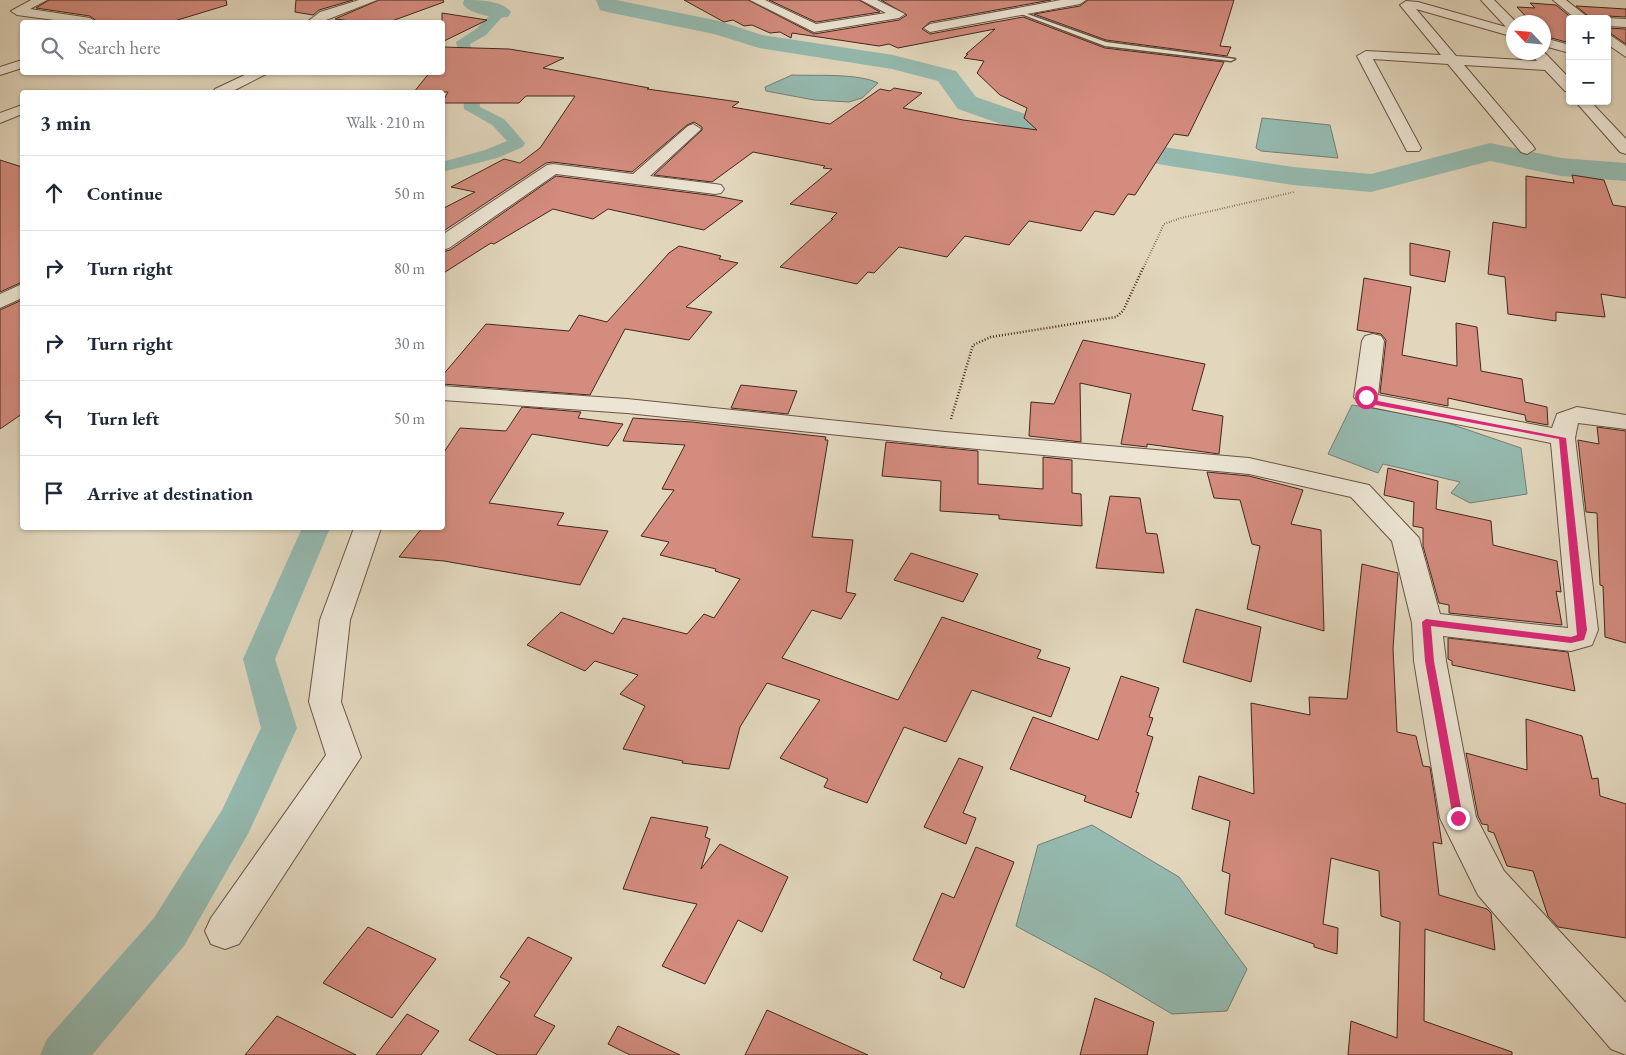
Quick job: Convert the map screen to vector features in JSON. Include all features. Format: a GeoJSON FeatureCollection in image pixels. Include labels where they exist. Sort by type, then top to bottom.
{"type":"FeatureCollection","features":[{"type":"Feature","properties":{"kind":"street"},"geometry":{"type":"LineString","coordinates":[[41,0],[17,11],[77,20]]}},
{"type":"Feature","properties":{"kind":"street"},"geometry":{"type":"LineString","coordinates":[[316,20],[324,15],[371,0]]}},
{"type":"Feature","properties":{"kind":"street"},"geometry":{"type":"LineString","coordinates":[[756,0],[814,28],[899,14]]}},
{"type":"Feature","properties":{"kind":"street"},"geometry":{"type":"LineString","coordinates":[[867,0],[936,30],[1018,11],[1080,0]]}},
{"type":"Feature","properties":{"kind":"street"},"geometry":{"type":"LineString","coordinates":[[1488,0],[1506,19]]}},
{"type":"Feature","properties":{"kind":"street"},"geometry":{"type":"LineString","coordinates":[[1559,0],[1579,15]]}},
{"type":"Feature","properties":{"kind":"street"},"geometry":{"type":"LineString","coordinates":[[996,3],[1018,11]]}},
{"type":"Feature","properties":{"kind":"street"},"geometry":{"type":"LineString","coordinates":[[1506,31],[1414,5],[1406,5],[1527,149]]}},
{"type":"Feature","properties":{"kind":"street"},"geometry":{"type":"LineString","coordinates":[[1611,22],[1626,22]]}},
{"type":"Feature","properties":{"kind":"street"},"geometry":{"type":"LineString","coordinates":[[1611,43],[1623,60]]}},
{"type":"Feature","properties":{"kind":"street"},"geometry":{"type":"LineString","coordinates":[[1551,44],[1566,48]]}},
{"type":"Feature","properties":{"kind":"street"},"geometry":{"type":"LineString","coordinates":[[1413,148],[1364,56],[1369,54],[1550,66]]}},
{"type":"Feature","properties":{"kind":"street"},"geometry":{"type":"LineString","coordinates":[[1544,60],[1566,84]]}},
{"type":"Feature","properties":{"kind":"street"},"geometry":{"type":"LineString","coordinates":[[0,71],[20,65]]}},
{"type":"Feature","properties":{"kind":"street"},"geometry":{"type":"LineString","coordinates":[[224,90],[257,75]]}},
{"type":"Feature","properties":{"kind":"street"},"geometry":{"type":"LineString","coordinates":[[8,101],[20,104]]}},
{"type":"Feature","properties":{"kind":"street"},"geometry":{"type":"LineString","coordinates":[[1586,105],[1626,149]]}},
{"type":"Feature","properties":{"kind":"street"},"geometry":{"type":"LineString","coordinates":[[0,119],[20,110]]}},
{"type":"Feature","properties":{"kind":"street"},"geometry":{"type":"LineString","coordinates":[[0,119],[20,126]]}},
{"type":"Feature","properties":{"kind":"street"},"geometry":{"type":"LineString","coordinates":[[637,179],[693,129]]}},
{"type":"Feature","properties":{"kind":"street"},"geometry":{"type":"LineString","coordinates":[[445,242],[553,169],[715,189]]}},
{"type":"Feature","properties":{"kind":"street"},"geometry":{"type":"LineString","coordinates":[[0,302],[20,291]]}},
{"type":"Feature","properties":{"kind":"street"},"geometry":{"type":"LineString","coordinates":[[1373,341],[1366,397],[1369,400],[1563,438]]}},
{"type":"Feature","properties":{"kind":"street"},"geometry":{"type":"LineString","coordinates":[[445,393],[626,406],[945,439],[1250,466],[1360,491],[1404,538],[1426,622],[1430,661],[1458,818],[1491,883],[1626,1034]]}},
{"type":"Feature","properties":{"kind":"street"},"geometry":{"type":"LineString","coordinates":[[1426,622],[1571,640],[1581,637],[1583,630],[1563,438],[1566,419],[1577,414],[1626,422]]}},
{"type":"Feature","properties":{"kind":"street"},"geometry":{"type":"LineString","coordinates":[[225,932],[344,757],[325,702],[335,620],[366,530]]}},
{"type":"Feature","properties":{"kind":"lane"},"geometry":{"type":"LineString","coordinates":[[1018,11],[1105,44],[1231,59]]}},
{"type":"Feature","properties":{"kind":"path"},"geometry":{"type":"LineString","coordinates":[[945,439],[973,345],[991,337],[1116,317],[1123,310],[1164,224],[1181,218],[1294,192]]}},
{"type":"Feature","properties":{"kind":"water"},"geometry":{"type":"Polygon","coordinates":[[[792,75],[848,76],[878,83],[862,98],[849,102],[814,100],[766,91],[765,87],[792,75]]]}},
{"type":"Feature","properties":{"kind":"water"},"geometry":{"type":"Polygon","coordinates":[[[1262,118],[1330,125],[1338,158],[1261,151],[1256,148],[1262,118]]]}},
{"type":"Feature","properties":{"kind":"water"},"geometry":{"type":"Polygon","coordinates":[[[1352,405],[1433,418],[1521,448],[1527,494],[1470,503],[1451,493],[1460,482],[1383,464],[1378,473],[1328,454],[1352,405]]]}},
{"type":"Feature","properties":{"kind":"water"},"geometry":{"type":"Polygon","coordinates":[[[1092,825],[1179,877],[1247,969],[1227,1011],[1172,1014],[1105,974],[1016,926],[1038,845],[1092,825]]]}},
{"type":"Feature","properties":{"kind":"building"},"geometry":{"type":"Polygon","coordinates":[[[49,0],[226,0],[227,5],[178,20],[95,20],[90,16],[36,8],[49,0]]]}},
{"type":"Feature","properties":{"kind":"building"},"geometry":{"type":"Polygon","coordinates":[[[296,0],[353,0],[319,10],[313,15],[295,12],[296,0]]]}},
{"type":"Feature","properties":{"kind":"building"},"geometry":{"type":"Polygon","coordinates":[[[379,0],[443,0],[444,2],[394,20],[335,19],[379,0]]]}},
{"type":"Feature","properties":{"kind":"building"},"geometry":{"type":"Polygon","coordinates":[[[684,0],[748,0],[814,34],[899,20],[907,15],[881,0],[1051,0],[930,22],[922,29],[930,34],[1023,17],[1105,48],[1224,62],[1188,136],[1174,134],[1135,195],[1128,194],[1114,215],[1095,211],[1081,231],[1029,221],[1009,245],[965,236],[947,257],[899,247],[874,273],[868,272],[857,284],[780,267],[833,219],[831,219],[837,213],[790,204],[832,169],[753,152],[712,182],[654,175],[702,130],[702,127],[694,122],[687,125],[632,172],[553,162],[546,163],[445,230],[445,207],[475,192],[451,187],[504,159],[520,163],[540,148],[575,96],[526,96],[519,103],[445,103],[448,92],[445,92],[445,90],[416,90],[428,75],[445,75],[445,47],[509,49],[564,58],[543,68],[649,88],[647,89],[739,102],[732,107],[830,124],[880,89],[890,91],[894,88],[922,93],[903,108],[963,120],[1037,130],[1024,118],[1027,108],[1000,95],[977,73],[984,61],[964,58],[968,54],[966,54],[995,29],[898,48],[889,44],[879,46],[792,33],[791,38],[780,32],[770,33],[752,25],[744,26],[733,20],[724,22],[684,0]]]}},
{"type":"Feature","properties":{"kind":"building"},"geometry":{"type":"Polygon","coordinates":[[[769,0],[859,0],[880,12],[816,22],[769,0]]]}},
{"type":"Feature","properties":{"kind":"building"},"geometry":{"type":"Polygon","coordinates":[[[1088,0],[1234,0],[1220,46],[1231,47],[1227,56],[1106,40],[1034,14],[1080,6],[1088,0]]]}},
{"type":"Feature","properties":{"kind":"building"},"geometry":{"type":"Polygon","coordinates":[[[1530,3],[1556,5],[1568,15],[1566,15],[1566,42],[1551,38],[1551,15],[1524,15],[1517,7],[1535,8],[1530,3]]]}},
{"type":"Feature","properties":{"kind":"building"},"geometry":{"type":"Polygon","coordinates":[[[1576,6],[1626,9],[1626,17],[1587,15],[1576,6]]]}},
{"type":"Feature","properties":{"kind":"building"},"geometry":{"type":"Polygon","coordinates":[[[442,13],[487,20],[445,41],[445,20],[442,20],[442,13]]]}},
{"type":"Feature","properties":{"kind":"building"},"geometry":{"type":"Polygon","coordinates":[[[1611,28],[1626,29],[1626,44],[1611,34],[1611,28]]]}},
{"type":"Feature","properties":{"kind":"building"},"geometry":{"type":"Polygon","coordinates":[[[0,160],[20,166],[20,283],[0,292],[0,160]]]}},
{"type":"Feature","properties":{"kind":"building"},"geometry":{"type":"Polygon","coordinates":[[[1572,175],[1604,180],[1613,205],[1626,207],[1626,298],[1601,294],[1605,317],[1556,312],[1556,321],[1508,314],[1505,277],[1488,274],[1493,222],[1526,228],[1526,176],[1574,183],[1572,175]]]}},
{"type":"Feature","properties":{"kind":"building"},"geometry":{"type":"Polygon","coordinates":[[[556,176],[743,201],[704,230],[608,209],[593,219],[553,209],[494,244],[491,243],[445,272],[445,251],[450,250],[556,176]]]}},
{"type":"Feature","properties":{"kind":"building"},"geometry":{"type":"Polygon","coordinates":[[[1410,243],[1450,251],[1445,282],[1410,275],[1410,243]]]}},
{"type":"Feature","properties":{"kind":"building"},"geometry":{"type":"Polygon","coordinates":[[[679,246],[721,256],[719,259],[738,263],[686,307],[712,312],[689,340],[625,329],[590,395],[445,384],[445,372],[486,324],[569,331],[579,315],[607,322],[669,253],[679,246]]]}},
{"type":"Feature","properties":{"kind":"building"},"geometry":{"type":"Polygon","coordinates":[[[1364,278],[1411,287],[1402,355],[1457,366],[1456,323],[1477,327],[1481,371],[1522,379],[1525,402],[1547,407],[1548,425],[1526,421],[1525,415],[1448,398],[1448,406],[1380,393],[1386,340],[1381,334],[1357,330],[1364,278]]]}},
{"type":"Feature","properties":{"kind":"building"},"geometry":{"type":"Polygon","coordinates":[[[20,301],[20,415],[0,429],[0,310],[20,301]]]}},
{"type":"Feature","properties":{"kind":"building"},"geometry":{"type":"Polygon","coordinates":[[[1083,340],[1205,364],[1192,410],[1223,416],[1219,454],[1147,444],[1147,447],[1121,444],[1131,394],[1080,383],[1081,442],[1029,436],[1031,402],[1054,404],[1083,340]]]}},
{"type":"Feature","properties":{"kind":"building"},"geometry":{"type":"Polygon","coordinates":[[[741,385],[797,391],[788,414],[731,408],[741,385]]]}},
{"type":"Feature","properties":{"kind":"building"},"geometry":{"type":"Polygon","coordinates":[[[522,407],[581,412],[578,418],[623,424],[608,446],[532,434],[489,503],[564,513],[557,525],[608,531],[580,585],[444,561],[399,557],[420,530],[445,530],[445,450],[460,428],[506,431],[522,407]]]}},
{"type":"Feature","properties":{"kind":"building"},"geometry":{"type":"Polygon","coordinates":[[[633,418],[692,422],[826,437],[825,440],[828,440],[812,537],[853,540],[846,592],[856,594],[841,619],[812,610],[782,658],[898,700],[942,617],[1041,650],[1037,658],[1070,668],[1051,717],[972,690],[946,742],[904,727],[867,803],[824,787],[828,779],[780,758],[820,700],[767,683],[740,727],[729,769],[682,763],[683,761],[623,749],[645,706],[620,694],[638,675],[595,661],[585,671],[527,645],[561,612],[613,634],[623,618],[687,634],[704,614],[714,618],[740,579],[715,571],[716,569],[660,555],[669,542],[641,536],[674,490],[662,489],[685,445],[623,441],[633,418]]]}},
{"type":"Feature","properties":{"kind":"building"},"geometry":{"type":"Polygon","coordinates":[[[1597,427],[1626,431],[1626,643],[1605,637],[1603,586],[1600,585],[1597,513],[1586,512],[1578,440],[1599,444],[1597,427]]]}},
{"type":"Feature","properties":{"kind":"building"},"geometry":{"type":"Polygon","coordinates":[[[886,442],[978,451],[978,484],[1043,489],[1043,457],[1072,460],[1072,493],[1081,494],[1082,526],[999,519],[999,515],[940,511],[941,481],[882,476],[886,442]]]}},
{"type":"Feature","properties":{"kind":"building"},"geometry":{"type":"Polygon","coordinates":[[[1388,468],[1438,481],[1436,509],[1491,521],[1493,545],[1557,561],[1561,592],[1556,591],[1562,625],[1449,613],[1449,605],[1439,603],[1423,546],[1423,528],[1413,526],[1414,502],[1384,495],[1388,468]]]}},
{"type":"Feature","properties":{"kind":"building"},"geometry":{"type":"Polygon","coordinates":[[[1207,472],[1249,476],[1303,490],[1291,524],[1321,530],[1324,631],[1247,609],[1260,546],[1252,544],[1240,500],[1214,498],[1207,472]]]}},
{"type":"Feature","properties":{"kind":"building"},"geometry":{"type":"Polygon","coordinates":[[[1110,496],[1140,498],[1146,533],[1157,534],[1164,573],[1096,568],[1110,496]]]}},
{"type":"Feature","properties":{"kind":"building"},"geometry":{"type":"Polygon","coordinates":[[[911,553],[978,574],[963,602],[894,580],[911,553]]]}},
{"type":"Feature","properties":{"kind":"building"},"geometry":{"type":"Polygon","coordinates":[[[1362,564],[1398,573],[1393,649],[1397,732],[1416,736],[1423,766],[1430,767],[1442,844],[1433,842],[1439,895],[1487,909],[1491,913],[1495,950],[1425,929],[1424,1021],[1512,1052],[1512,1055],[1348,1055],[1351,1021],[1397,1038],[1400,922],[1381,916],[1379,871],[1331,858],[1323,924],[1338,928],[1337,954],[1314,947],[1314,944],[1225,914],[1230,874],[1222,871],[1230,821],[1192,809],[1199,776],[1254,794],[1251,703],[1310,715],[1309,697],[1347,699],[1362,564]]]}},
{"type":"Feature","properties":{"kind":"building"},"geometry":{"type":"Polygon","coordinates":[[[1196,609],[1261,627],[1251,682],[1183,662],[1196,609]]]}},
{"type":"Feature","properties":{"kind":"building"},"geometry":{"type":"Polygon","coordinates":[[[1448,638],[1568,652],[1575,691],[1452,665],[1452,661],[1448,659],[1448,638]]]}},
{"type":"Feature","properties":{"kind":"building"},"geometry":{"type":"Polygon","coordinates":[[[1121,676],[1159,688],[1149,717],[1153,718],[1147,735],[1153,737],[1136,792],[1139,793],[1131,818],[1084,801],[1086,796],[1010,769],[1033,717],[1098,740],[1121,676]]]}},
{"type":"Feature","properties":{"kind":"building"},"geometry":{"type":"Polygon","coordinates":[[[1526,719],[1582,736],[1592,779],[1598,778],[1600,796],[1626,804],[1626,938],[1558,927],[1548,916],[1533,871],[1507,866],[1494,833],[1488,831],[1488,825],[1482,824],[1478,816],[1466,753],[1527,770],[1526,719]]]}},
{"type":"Feature","properties":{"kind":"building"},"geometry":{"type":"Polygon","coordinates":[[[959,758],[983,767],[963,813],[976,818],[966,844],[924,827],[959,758]]]}},
{"type":"Feature","properties":{"kind":"building"},"geometry":{"type":"Polygon","coordinates":[[[651,817],[708,827],[705,837],[710,839],[701,869],[720,844],[788,877],[762,932],[738,920],[705,984],[662,966],[697,904],[623,889],[651,817]]]}},
{"type":"Feature","properties":{"kind":"building"},"geometry":{"type":"Polygon","coordinates":[[[976,847],[1014,862],[964,988],[940,978],[942,973],[913,960],[942,893],[954,898],[976,847]]]}},
{"type":"Feature","properties":{"kind":"building"},"geometry":{"type":"Polygon","coordinates":[[[368,927],[436,959],[392,1018],[323,983],[368,927]]]}},
{"type":"Feature","properties":{"kind":"building"},"geometry":{"type":"Polygon","coordinates":[[[528,937],[572,958],[534,1016],[555,1026],[536,1055],[498,1055],[469,1040],[510,982],[500,977],[528,937]]]}},
{"type":"Feature","properties":{"kind":"building"},"geometry":{"type":"Polygon","coordinates":[[[1095,998],[1154,1022],[1147,1055],[1080,1055],[1095,998]]]}},
{"type":"Feature","properties":{"kind":"building"},"geometry":{"type":"Polygon","coordinates":[[[767,1010],[868,1055],[745,1055],[767,1010]]]}},
{"type":"Feature","properties":{"kind":"building"},"geometry":{"type":"Polygon","coordinates":[[[407,1014],[439,1031],[421,1055],[376,1055],[407,1014]]]}},
{"type":"Feature","properties":{"kind":"building"},"geometry":{"type":"Polygon","coordinates":[[[277,1016],[356,1055],[245,1055],[277,1016]]]}},
{"type":"Feature","properties":{"kind":"building"},"geometry":{"type":"Polygon","coordinates":[[[618,1026],[680,1055],[630,1055],[608,1044],[618,1026]]]}},
{"type":"Feature","properties":{"kind":"waterway"},"geometry":{"type":"LineString","coordinates":[[474,0],[473,4],[500,12]]}},
{"type":"Feature","properties":{"kind":"waterway"},"geometry":{"type":"LineString","coordinates":[[606,0],[607,6],[719,28],[759,41],[893,62],[947,76],[967,103],[1079,142],[1293,176],[1371,183],[1490,152],[1561,167],[1626,172]]}},
{"type":"Feature","properties":{"kind":"waterway"},"geometry":{"type":"LineString","coordinates":[[445,166],[491,154],[517,143],[498,122],[472,109],[467,56],[463,42],[481,32],[500,12]]}},
{"type":"Feature","properties":{"kind":"waterway"},"geometry":{"type":"LineString","coordinates":[[63,1055],[169,932],[236,821],[279,728],[259,659],[315,530]]}},
{"type":"Feature","properties":{"kind":"route"},"geometry":{"type":"LineString","coordinates":[[1366,397],[1376,403],[1563,438],[1583,630],[1581,637],[1571,640],[1426,622],[1430,661],[1458,818]]}}]}
